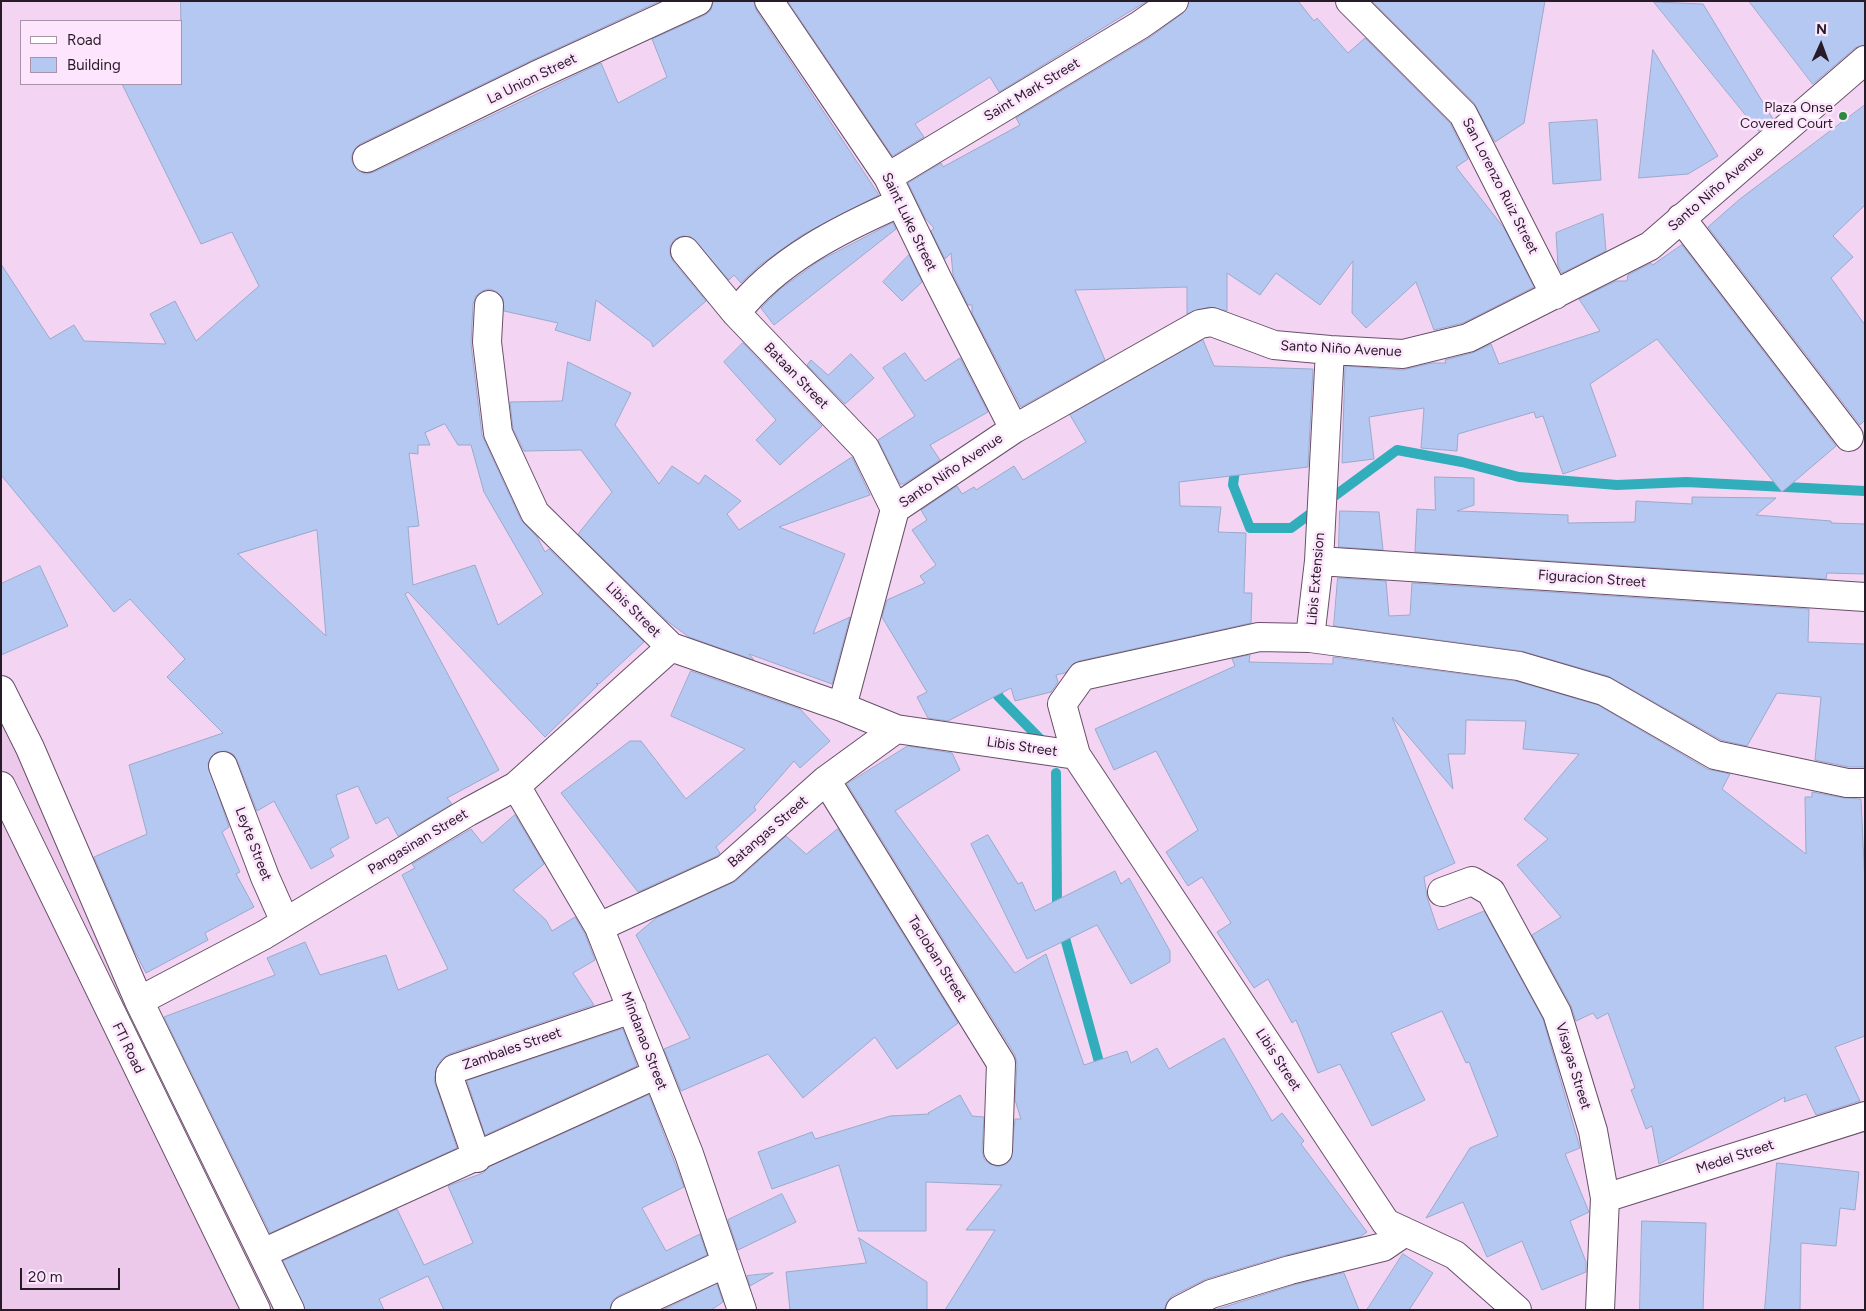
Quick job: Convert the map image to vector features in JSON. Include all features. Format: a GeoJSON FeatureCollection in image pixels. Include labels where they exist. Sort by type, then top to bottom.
{"type":"FeatureCollection","features":[{"type":"Feature","properties":{"kind":"street","name":"La Union Street"},"geometry":{"type":"LineString","coordinates":[[367,158],[535,76],[698,1]]}},
{"type":"Feature","properties":{"kind":"street","name":"Saint Luke Street"},"geometry":{"type":"LineString","coordinates":[[769,1],[888,177],[899,203],[1014,429]]}},
{"type":"Feature","properties":{"kind":"street","name":"Saint Mark Street"},"geometry":{"type":"LineString","coordinates":[[888,177],[1140,25],[1174,1]]}},
{"type":"Feature","properties":{"kind":"street","name":"San Lorenzo Ruiz Street"},"geometry":{"type":"LineString","coordinates":[[1350,1],[1463,114],[1555,294]]}},
{"type":"Feature","properties":{"kind":"street","name":"Santo Niño Avenue"},"geometry":{"type":"LineString","coordinates":[[842,707],[895,509],[1014,429],[1200,324],[1212,322],[1274,345],[1403,354],[1468,338],[1650,246],[1865,60]]}},
{"type":"Feature","properties":{"kind":"street"},"geometry":{"type":"LineString","coordinates":[[736,313],[749,296],[771,275],[820,241],[899,203]]}},
{"type":"Feature","properties":{"kind":"street"},"geometry":{"type":"LineString","coordinates":[[1682,218],[1849,437]]}},
{"type":"Feature","properties":{"kind":"street","name":"Bataan Street"},"geometry":{"type":"LineString","coordinates":[[685,252],[736,313],[865,448],[895,509]]}},
{"type":"Feature","properties":{"kind":"street","name":"Libis Street"},"geometry":{"type":"LineString","coordinates":[[489,305],[487,342],[498,433],[535,513],[671,647],[896,728],[1076,755],[1386,1223],[1456,1255],[1517,1310]]}},
{"type":"Feature","properties":{"kind":"street","name":"Libis Extension"},"geometry":{"type":"LineString","coordinates":[[1076,755],[1062,704],[1082,676],[1259,637],[1310,638],[1319,561],[1330,350]]}},
{"type":"Feature","properties":{"kind":"street","name":"Figuracion Street"},"geometry":{"type":"LineString","coordinates":[[1319,561],[1865,597]]}},
{"type":"Feature","properties":{"kind":"street"},"geometry":{"type":"LineString","coordinates":[[1310,638],[1519,666],[1604,691],[1715,755],[1847,783],[1865,783]]}},
{"type":"Feature","properties":{"kind":"street","name":"Pangasinan Street"},"geometry":{"type":"LineString","coordinates":[[139,1001],[285,922],[468,812],[516,786],[671,647]]}},
{"type":"Feature","properties":{"kind":"street"},"geometry":{"type":"LineString","coordinates":[[1,690],[30,748],[139,1001],[290,1310]]}},
{"type":"Feature","properties":{"kind":"street","name":"Batangas Street"},"geometry":{"type":"LineString","coordinates":[[599,927],[726,869],[826,780],[896,728]]}},
{"type":"Feature","properties":{"kind":"street","name":"Leyte Street"},"geometry":{"type":"LineString","coordinates":[[223,766],[265,877],[285,922]]}},
{"type":"Feature","properties":{"kind":"street","name":"Tacloban Street"},"geometry":{"type":"LineString","coordinates":[[826,780],[1001,1063],[998,1151]]}},
{"type":"Feature","properties":{"kind":"street","name":"FTI Road"},"geometry":{"type":"LineString","coordinates":[[1,786],[256,1310]]}},
{"type":"Feature","properties":{"kind":"street","name":"Mindanao Street"},"geometry":{"type":"LineString","coordinates":[[516,786],[599,927],[688,1154],[742,1310]]}},
{"type":"Feature","properties":{"kind":"street","name":"Visayas Street"},"geometry":{"type":"LineString","coordinates":[[1442,892],[1472,880],[1491,892],[1558,1013],[1593,1131],[1605,1198],[1600,1310]]}},
{"type":"Feature","properties":{"kind":"street","name":"Zambales Street"},"geometry":{"type":"LineString","coordinates":[[477,1158],[450,1080],[450,1074],[454,1069],[632,1009]]}},
{"type":"Feature","properties":{"kind":"street"},"geometry":{"type":"LineString","coordinates":[[263,1253],[477,1158],[657,1074]]}},
{"type":"Feature","properties":{"kind":"street","name":"Medel Street"},"geometry":{"type":"LineString","coordinates":[[1605,1198],[1865,1116]]}},
{"type":"Feature","properties":{"kind":"street"},"geometry":{"type":"LineString","coordinates":[[1180,1310],[1210,1294],[1290,1270],[1383,1247],[1405,1232]]}},
{"type":"Feature","properties":{"kind":"street"},"geometry":{"type":"LineString","coordinates":[[625,1310],[726,1263]]}},
{"type":"Feature","properties":{"kind":"shaded area"},"geometry":{"type":"Polygon","coordinates":[[[1,695],[290,1310],[1,1310],[1,695]]]}},
{"type":"Feature","properties":{"kind":"building"},"geometry":{"type":"Polygon","coordinates":[[[181,1],[660,1],[528,62],[360,144],[354,150],[351,157],[358,171],[366,174],[374,172],[601,63],[618,103],[667,77],[652,39],[705,15],[711,10],[713,1],[754,1],[756,10],[879,195],[802,235],[760,265],[741,283],[734,275],[729,280],[691,237],[683,236],[675,239],[670,246],[670,254],[673,261],[706,301],[653,347],[651,342],[596,300],[590,341],[555,330],[558,323],[504,311],[503,298],[497,292],[490,289],[482,291],[476,296],[473,304],[471,344],[482,435],[521,520],[537,537],[545,552],[549,549],[644,642],[599,684],[596,683],[598,685],[545,737],[408,592],[405,594],[499,770],[447,798],[452,804],[398,836],[388,817],[376,824],[358,786],[336,795],[349,838],[330,849],[334,856],[311,869],[274,801],[257,811],[233,754],[226,751],[217,752],[211,757],[208,764],[229,827],[222,832],[240,872],[236,874],[254,907],[205,933],[208,940],[146,973],[134,950],[94,857],[147,834],[129,765],[223,733],[167,677],[185,659],[130,599],[114,612],[1,475],[1,264],[50,339],[74,325],[84,341],[166,344],[150,314],[175,301],[196,341],[259,286],[232,232],[201,244],[122,85],[182,85],[181,1]],[[445,424],[425,433],[430,445],[418,445],[418,454],[409,453],[419,526],[408,527],[413,585],[475,565],[498,625],[543,594],[484,492],[471,445],[458,445],[445,424]],[[317,530],[238,554],[326,636],[317,530]]]}},
{"type":"Feature","properties":{"kind":"building"},"geometry":{"type":"Polygon","coordinates":[[[788,1],[1147,1],[999,92],[990,77],[915,124],[924,137],[893,156],[788,1]]]}},
{"type":"Feature","properties":{"kind":"building"},"geometry":{"type":"Polygon","coordinates":[[[1189,1],[1298,1],[1314,21],[1317,18],[1348,53],[1365,38],[1450,123],[1468,159],[1456,167],[1504,228],[1534,287],[1463,323],[1434,330],[1416,282],[1366,328],[1352,313],[1353,261],[1320,305],[1276,273],[1260,295],[1227,273],[1227,311],[1209,307],[1187,314],[1187,287],[1075,290],[1105,360],[1021,407],[972,313],[972,305],[968,305],[953,275],[951,253],[945,259],[931,231],[934,228],[925,218],[908,183],[941,163],[943,167],[1020,125],[1016,118],[1149,38],[1183,13],[1189,1]]]}},
{"type":"Feature","properties":{"kind":"building"},"geometry":{"type":"Polygon","coordinates":[[[1372,1],[1545,1],[1524,123],[1495,142],[1474,103],[1372,1]]]}},
{"type":"Feature","properties":{"kind":"building"},"geometry":{"type":"Polygon","coordinates":[[[1749,1],[1865,1],[1865,45],[1855,48],[1813,84],[1749,1]]]}},
{"type":"Feature","properties":{"kind":"building"},"geometry":{"type":"Polygon","coordinates":[[[1654,2],[1703,4],[1773,119],[1759,131],[1654,2]]]}},
{"type":"Feature","properties":{"kind":"building"},"geometry":{"type":"Polygon","coordinates":[[[1653,50],[1718,156],[1688,174],[1639,178],[1653,50]]]}},
{"type":"Feature","properties":{"kind":"building"},"geometry":{"type":"Polygon","coordinates":[[[1865,105],[1865,205],[1833,236],[1853,257],[1831,278],[1865,325],[1865,420],[1860,425],[1708,227],[1740,199],[1865,105]]]}},
{"type":"Feature","properties":{"kind":"building"},"geometry":{"type":"Polygon","coordinates":[[[1597,120],[1601,180],[1553,184],[1549,123],[1597,120]]]}},
{"type":"Feature","properties":{"kind":"building"},"geometry":{"type":"Polygon","coordinates":[[[1603,214],[1606,251],[1562,273],[1558,266],[1556,233],[1603,214]]]}},
{"type":"Feature","properties":{"kind":"building"},"geometry":{"type":"Polygon","coordinates":[[[893,223],[896,229],[774,325],[761,308],[780,289],[819,261],[893,223]]]}},
{"type":"Feature","properties":{"kind":"building"},"geometry":{"type":"Polygon","coordinates":[[[1682,245],[1836,446],[1782,492],[1657,339],[1590,384],[1616,456],[1563,474],[1543,416],[1536,418],[1534,412],[1458,434],[1457,451],[1421,448],[1424,408],[1369,417],[1374,459],[1342,463],[1345,366],[1402,370],[1432,363],[1446,363],[1445,360],[1472,353],[1491,344],[1499,364],[1600,331],[1579,299],[1616,281],[1627,281],[1628,275],[1651,263],[1652,265],[1682,245]]]}},
{"type":"Feature","properties":{"kind":"building"},"geometry":{"type":"Polygon","coordinates":[[[909,255],[922,282],[902,301],[883,282],[909,255]]]}},
{"type":"Feature","properties":{"kind":"building"},"geometry":{"type":"Polygon","coordinates":[[[1203,340],[1214,366],[1313,369],[1308,467],[1179,482],[1180,506],[1221,507],[1218,532],[1246,533],[1244,593],[1252,593],[1251,623],[1079,661],[1065,673],[1056,675],[1058,682],[1051,692],[1015,701],[1011,688],[948,721],[928,718],[917,697],[927,692],[882,617],[887,600],[925,583],[920,576],[936,565],[912,530],[927,520],[921,510],[957,486],[962,494],[974,487],[976,490],[1014,466],[1023,480],[1086,442],[1070,415],[1203,340]]]}},
{"type":"Feature","properties":{"kind":"building"},"geometry":{"type":"Polygon","coordinates":[[[743,343],[822,426],[780,465],[756,440],[776,420],[724,362],[743,343]]]}},
{"type":"Feature","properties":{"kind":"building"},"geometry":{"type":"Polygon","coordinates":[[[905,353],[925,381],[960,358],[988,412],[930,445],[940,460],[904,484],[900,484],[878,440],[915,416],[883,368],[905,353]]]}},
{"type":"Feature","properties":{"kind":"building"},"geometry":{"type":"Polygon","coordinates":[[[851,354],[874,378],[845,404],[807,365],[811,360],[828,375],[851,354]]]}},
{"type":"Feature","properties":{"kind":"building"},"geometry":{"type":"Polygon","coordinates":[[[568,362],[631,393],[615,425],[659,484],[672,466],[699,484],[705,475],[741,501],[727,514],[739,530],[852,457],[870,495],[779,527],[845,554],[813,634],[850,617],[832,684],[749,654],[754,660],[689,637],[667,621],[578,534],[612,492],[581,450],[524,451],[513,429],[510,402],[562,401],[568,362]]]}},
{"type":"Feature","properties":{"kind":"building"},"geometry":{"type":"Polygon","coordinates":[[[1435,477],[1474,478],[1474,505],[1457,511],[1568,515],[1568,523],[1635,522],[1636,501],[1692,504],[1692,497],[1776,498],[1756,515],[1831,521],[1831,523],[1865,524],[1865,574],[1827,573],[1826,579],[1415,552],[1417,509],[1435,510],[1435,477]]]}},
{"type":"Feature","properties":{"kind":"building"},"geometry":{"type":"Polygon","coordinates":[[[1340,511],[1379,512],[1383,550],[1339,547],[1340,511]]]}},
{"type":"Feature","properties":{"kind":"building"},"geometry":{"type":"Polygon","coordinates":[[[40,566],[68,626],[1,655],[1,584],[40,566]]]}},
{"type":"Feature","properties":{"kind":"building"},"geometry":{"type":"Polygon","coordinates":[[[1338,578],[1386,581],[1389,616],[1410,615],[1412,583],[1809,609],[1808,642],[1865,644],[1865,767],[1849,767],[1815,760],[1821,697],[1777,693],[1747,746],[1721,740],[1608,676],[1521,651],[1334,626],[1338,578]]]}},
{"type":"Feature","properties":{"kind":"building"},"geometry":{"type":"Polygon","coordinates":[[[1250,655],[1249,662],[1333,664],[1333,657],[1516,681],[1598,705],[1707,769],[1730,774],[1722,789],[1806,854],[1805,797],[1812,797],[1812,792],[1861,799],[1865,885],[1865,1036],[1835,1047],[1860,1101],[1816,1115],[1806,1094],[1784,1102],[1785,1097],[1659,1164],[1652,1126],[1646,1129],[1631,1090],[1635,1088],[1608,1013],[1597,1019],[1593,1013],[1576,1021],[1571,1006],[1532,935],[1561,917],[1517,865],[1548,839],[1524,819],[1579,754],[1523,749],[1526,721],[1466,720],[1465,754],[1448,754],[1453,789],[1392,717],[1455,863],[1424,877],[1427,897],[1438,930],[1484,911],[1543,1019],[1580,1148],[1565,1154],[1589,1212],[1570,1221],[1586,1262],[1586,1272],[1542,1290],[1522,1241],[1487,1257],[1463,1202],[1426,1218],[1470,1148],[1498,1136],[1469,1062],[1466,1063],[1442,1011],[1391,1033],[1425,1100],[1372,1126],[1340,1064],[1318,1073],[1296,1020],[1292,1023],[1268,979],[1254,988],[1217,932],[1231,923],[1202,877],[1188,886],[1166,852],[1198,830],[1156,751],[1114,770],[1095,729],[1235,666],[1232,659],[1250,655]]]}},
{"type":"Feature","properties":{"kind":"building"},"geometry":{"type":"Polygon","coordinates":[[[691,671],[800,709],[830,741],[800,768],[794,761],[754,807],[756,810],[716,847],[720,853],[717,856],[638,892],[561,793],[630,741],[641,741],[686,799],[745,749],[671,716],[691,671]]]}},
{"type":"Feature","properties":{"kind":"building"},"geometry":{"type":"Polygon","coordinates":[[[908,746],[952,753],[960,770],[895,811],[1015,973],[1046,954],[1084,1065],[1127,1051],[1131,1063],[1157,1048],[1169,1069],[1224,1038],[1272,1121],[1282,1113],[1304,1141],[1301,1144],[1367,1232],[1360,1237],[1286,1255],[1206,1279],[1172,1296],[1164,1310],[945,1310],[995,1230],[966,1230],[1002,1185],[926,1182],[926,1231],[858,1231],[839,1165],[772,1189],[758,1152],[812,1132],[815,1139],[890,1116],[929,1114],[960,1095],[972,1116],[984,1117],[982,1150],[984,1159],[998,1167],[1006,1164],[1011,1159],[1015,1119],[1021,1119],[1015,1100],[1017,1064],[1015,1055],[847,784],[908,746]]]}},
{"type":"Feature","properties":{"kind":"building"},"geometry":{"type":"Polygon","coordinates":[[[515,815],[544,864],[513,890],[546,920],[552,931],[575,917],[585,934],[595,960],[573,973],[594,1005],[449,1054],[438,1065],[434,1080],[457,1148],[270,1233],[164,1017],[275,975],[267,958],[305,942],[320,975],[386,955],[398,990],[448,969],[402,875],[415,868],[412,864],[471,829],[482,843],[515,815]]]}},
{"type":"Feature","properties":{"kind":"building"},"geometry":{"type":"Polygon","coordinates":[[[838,829],[958,1023],[897,1069],[875,1037],[803,1098],[768,1054],[681,1091],[664,1049],[690,1038],[636,935],[656,918],[736,881],[786,836],[806,854],[838,829]]]}},
{"type":"Feature","properties":{"kind":"building"},"geometry":{"type":"Polygon","coordinates":[[[988,835],[1018,884],[1022,882],[1035,911],[1115,871],[1121,884],[1129,878],[1170,951],[1170,962],[1131,984],[1097,925],[1027,959],[971,844],[988,835]]]}},
{"type":"Feature","properties":{"kind":"building"},"geometry":{"type":"Polygon","coordinates":[[[623,1029],[637,1066],[485,1135],[467,1081],[623,1029]]]}},
{"type":"Feature","properties":{"kind":"building"},"geometry":{"type":"Polygon","coordinates":[[[649,1095],[684,1187],[642,1208],[666,1251],[700,1234],[707,1255],[618,1296],[612,1301],[610,1310],[444,1310],[428,1276],[379,1299],[384,1310],[305,1310],[283,1261],[397,1209],[424,1265],[473,1243],[448,1186],[483,1173],[489,1167],[649,1095]]]}},
{"type":"Feature","properties":{"kind":"building"},"geometry":{"type":"Polygon","coordinates":[[[1777,1163],[1859,1172],[1855,1210],[1840,1208],[1836,1246],[1801,1243],[1800,1310],[1765,1310],[1777,1163]]]}},
{"type":"Feature","properties":{"kind":"building"},"geometry":{"type":"Polygon","coordinates":[[[782,1194],[796,1222],[738,1250],[728,1220],[782,1194]]]}},
{"type":"Feature","properties":{"kind":"building"},"geometry":{"type":"Polygon","coordinates":[[[1642,1221],[1706,1223],[1703,1310],[1640,1310],[1642,1221]]]}},
{"type":"Feature","properties":{"kind":"building"},"geometry":{"type":"Polygon","coordinates":[[[859,1238],[927,1282],[927,1310],[790,1310],[786,1272],[866,1263],[859,1238]]]}},
{"type":"Feature","properties":{"kind":"building"},"geometry":{"type":"Polygon","coordinates":[[[1403,1254],[1433,1273],[1409,1310],[1367,1310],[1403,1254]]]}},
{"type":"Feature","properties":{"kind":"building"},"geometry":{"type":"Polygon","coordinates":[[[773,1273],[750,1286],[747,1276],[773,1273]]]}},
{"type":"Feature","properties":{"kind":"building"},"geometry":{"type":"Polygon","coordinates":[[[1344,1273],[1359,1310],[1215,1310],[1294,1285],[1344,1273]]]}},
{"type":"Feature","properties":{"kind":"building"},"geometry":{"type":"Polygon","coordinates":[[[717,1284],[723,1302],[711,1310],[663,1310],[717,1284]]]}},
{"type":"Feature","properties":{"kind":"waterway"},"geometry":{"type":"LineString","coordinates":[[1236,462],[1233,485],[1250,528],[1291,528],[1397,450],[1462,462],[1519,477],[1617,485],[1686,482],[1865,491]]}},
{"type":"Feature","properties":{"kind":"waterway"},"geometry":{"type":"LineString","coordinates":[[998,683],[998,696],[1045,744]]}},
{"type":"Feature","properties":{"kind":"waterway"},"geometry":{"type":"LineString","coordinates":[[1056,773],[1057,901],[1059,913]]}},
{"type":"Feature","properties":{"kind":"waterway"},"geometry":{"type":"LineString","coordinates":[[1062,927],[1102,1073]]}},
{"type":"Feature","properties":{"kind":"place","name":"Plaza Onse Covered Court"},"geometry":{"type":"Point","coordinates":[1843,116]}}]}
